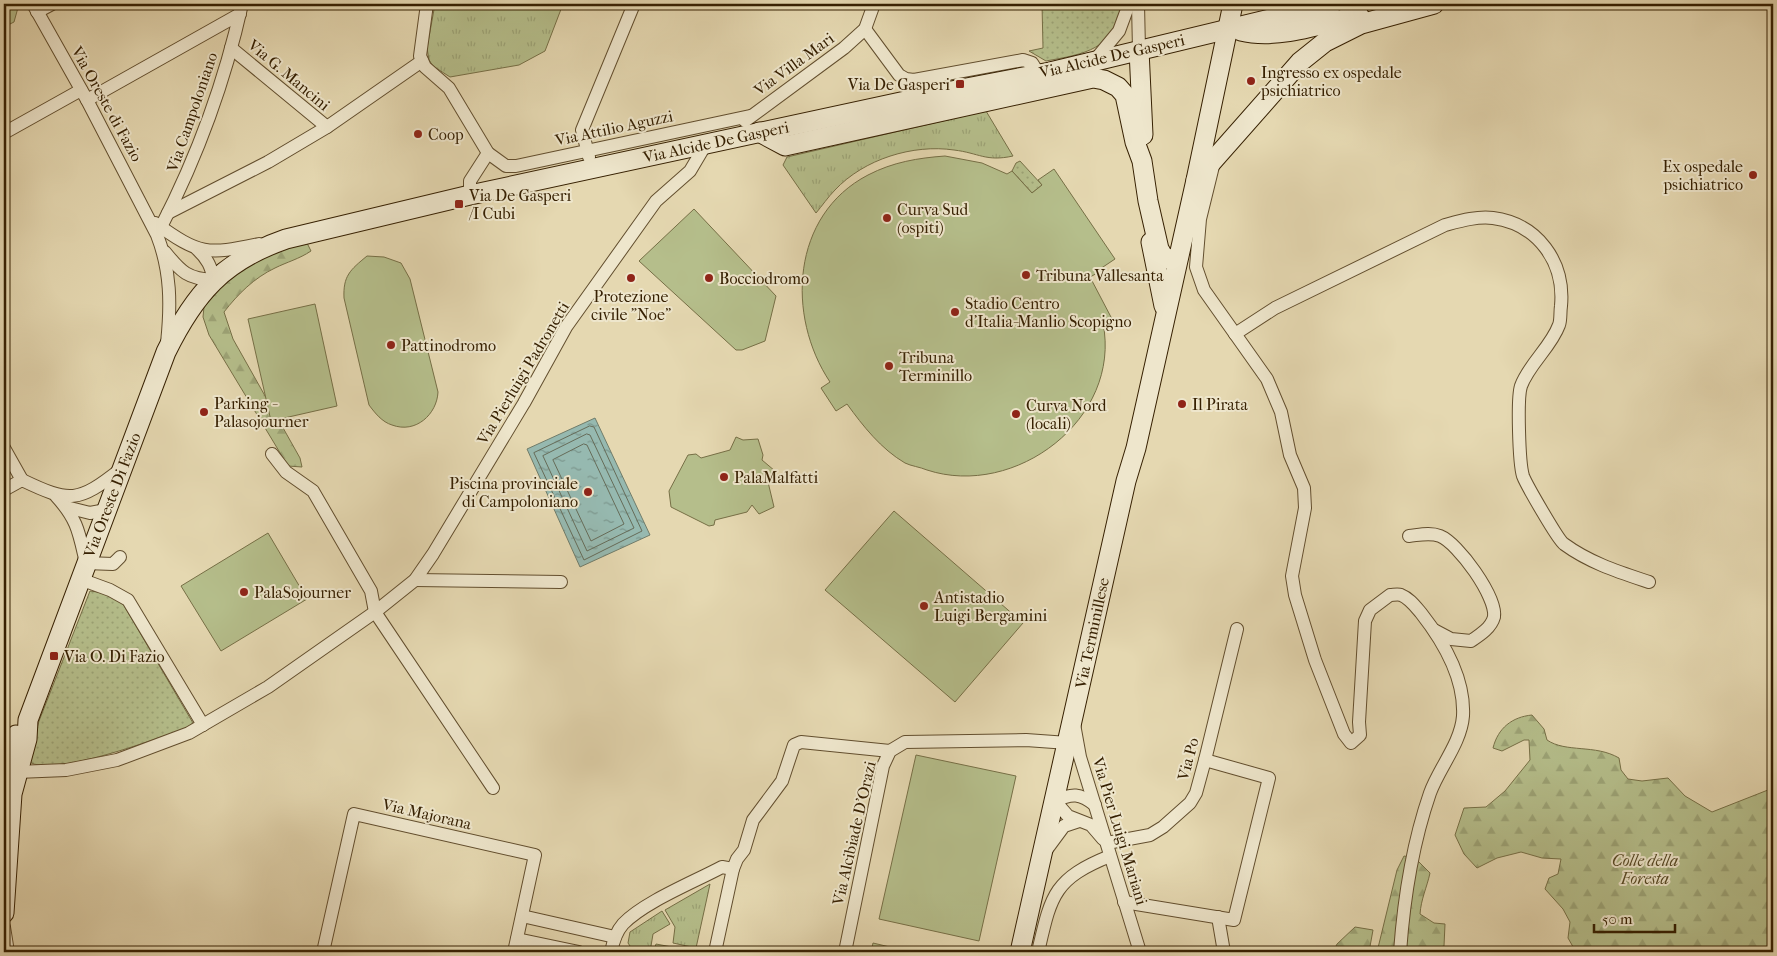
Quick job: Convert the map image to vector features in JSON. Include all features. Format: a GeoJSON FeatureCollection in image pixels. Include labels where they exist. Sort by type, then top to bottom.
{"type":"FeatureCollection","features":[{"type":"Feature","properties":{"kind":"street"},"geometry":{"type":"LineString","coordinates":[[35,8],[52,4]]}},
{"type":"Feature","properties":{"kind":"street"},"geometry":{"type":"LineString","coordinates":[[427,4],[420,56],[424,67],[449,88],[488,152],[470,181],[470,194]]}},
{"type":"Feature","properties":{"kind":"street"},"geometry":{"type":"LineString","coordinates":[[593,168],[586,150],[582,130],[634,4]]}},
{"type":"Feature","properties":{"kind":"street","name":"Via Villa Mari"},"geometry":{"type":"LineString","coordinates":[[754,124],[865,28],[874,4]]}},
{"type":"Feature","properties":{"kind":"street"},"geometry":{"type":"LineString","coordinates":[[1094,61],[1120,32],[1129,4]]}},
{"type":"Feature","properties":{"kind":"street"},"geometry":{"type":"LineString","coordinates":[[1138,4],[1144,145],[1142,161]]}},
{"type":"Feature","properties":{"kind":"street"},"geometry":{"type":"LineString","coordinates":[[1232,4],[1227,28],[1251,34],[1282,32],[1309,27],[1406,4]]}},
{"type":"Feature","properties":{"kind":"street","name":"Via Alcide De Gasperi"},"geometry":{"type":"LineString","coordinates":[[214,280],[242,259],[264,246],[286,239],[470,194],[713,142],[754,124],[1039,74],[1332,4]]}},
{"type":"Feature","properties":{"kind":"street"},"geometry":{"type":"LineString","coordinates":[[1196,180],[1214,162],[1300,62],[1325,42],[1361,24],[1434,4]]}},
{"type":"Feature","properties":{"kind":"street","name":"Via Oreste di Fazio"},"geometry":{"type":"LineString","coordinates":[[35,8],[156,224],[163,250]]}},
{"type":"Feature","properties":{"kind":"street"},"geometry":{"type":"LineString","coordinates":[[4,133],[84,95],[241,9]]}},
{"type":"Feature","properties":{"kind":"street","name":"Via Campoloniano"},"geometry":{"type":"LineString","coordinates":[[156,224],[168,214],[182,187],[231,48],[241,9]]}},
{"type":"Feature","properties":{"kind":"street"},"geometry":{"type":"LineString","coordinates":[[865,28],[899,74],[906,79],[914,80],[1023,60],[1032,63],[1039,74]]}},
{"type":"Feature","properties":{"kind":"street","name":"Via Terminillese"},"geometry":{"type":"LineString","coordinates":[[1020,952],[1126,481],[1136,448],[1196,180],[1227,28]]}},
{"type":"Feature","properties":{"kind":"street"},"geometry":{"type":"LineString","coordinates":[[1187,38],[1206,44],[1221,59]]}},
{"type":"Feature","properties":{"kind":"street","name":"Via G. Mancini"},"geometry":{"type":"LineString","coordinates":[[231,48],[327,127]]}},
{"type":"Feature","properties":{"kind":"street"},"geometry":{"type":"LineString","coordinates":[[168,214],[268,162],[327,127],[422,62]]}},
{"type":"Feature","properties":{"kind":"street"},"geometry":{"type":"LineString","coordinates":[[754,124],[785,146],[1093,78],[1104,80],[1118,86],[1125,95],[1135,142],[1142,161],[1148,202],[1161,252],[1168,259],[1178,258]]}},
{"type":"Feature","properties":{"kind":"street","name":"Via Attilio Aguzzi"},"geometry":{"type":"LineString","coordinates":[[488,152],[506,166],[516,166],[586,150],[754,124]]}},
{"type":"Feature","properties":{"kind":"street","name":"Via Pierluigi Padronetti"},"geometry":{"type":"LineString","coordinates":[[10,770],[66,770],[117,760],[189,732],[268,687],[375,612],[415,580],[524,403],[566,327],[656,201],[690,171],[713,142]]}},
{"type":"Feature","properties":{"kind":"street"},"geometry":{"type":"LineString","coordinates":[[1214,162],[1200,219],[1196,267],[1204,290],[1267,379],[1281,412],[1290,455],[1304,488],[1305,508],[1292,576],[1295,595],[1331,704],[1344,734],[1351,743],[1360,735],[1359,722],[1365,621],[1370,610],[1390,595],[1401,595],[1412,602],[1434,630],[1446,650],[1458,681],[1463,701],[1462,718],[1431,791],[1415,840],[1403,903],[1400,952]]}},
{"type":"Feature","properties":{"kind":"street"},"geometry":{"type":"LineString","coordinates":[[1148,202],[1146,214],[1165,314]]}},
{"type":"Feature","properties":{"kind":"street"},"geometry":{"type":"LineString","coordinates":[[1235,334],[1275,308],[1445,225],[1468,220],[1492,218],[1516,224],[1529,231],[1535,235],[1552,256],[1562,294],[1559,325],[1520,386],[1519,445],[1524,477],[1562,543],[1596,564],[1650,582]]}},
{"type":"Feature","properties":{"kind":"street"},"geometry":{"type":"LineString","coordinates":[[156,224],[198,249],[206,258],[214,280],[193,278],[183,273],[163,250]]}},
{"type":"Feature","properties":{"kind":"street"},"geometry":{"type":"LineString","coordinates":[[198,249],[220,252],[286,239]]}},
{"type":"Feature","properties":{"kind":"street"},"geometry":{"type":"LineString","coordinates":[[163,250],[171,293],[166,352]]}},
{"type":"Feature","properties":{"kind":"street","name":"Via Oreste Di Fazio"},"geometry":{"type":"LineString","coordinates":[[4,913],[10,812],[10,770],[15,736],[28,720],[166,352],[182,320],[202,292],[214,280]]}},
{"type":"Feature","properties":{"kind":"street"},"geometry":{"type":"LineString","coordinates":[[4,448],[22,480],[56,496],[68,497],[87,493],[104,483],[121,469]]}},
{"type":"Feature","properties":{"kind":"street"},"geometry":{"type":"LineString","coordinates":[[272,454],[286,472],[313,491],[371,591],[375,612],[492,788]]}},
{"type":"Feature","properties":{"kind":"street"},"geometry":{"type":"LineString","coordinates":[[4,490],[22,480]]}},
{"type":"Feature","properties":{"kind":"street"},"geometry":{"type":"LineString","coordinates":[[77,495],[92,500],[106,510]]}},
{"type":"Feature","properties":{"kind":"street"},"geometry":{"type":"LineString","coordinates":[[56,496],[66,507],[78,529],[83,571],[128,600],[203,725]]}},
{"type":"Feature","properties":{"kind":"street"},"geometry":{"type":"LineString","coordinates":[[66,507],[90,513],[106,510]]}},
{"type":"Feature","properties":{"kind":"street"},"geometry":{"type":"LineString","coordinates":[[1409,536],[1434,535],[1440,536],[1449,542],[1481,581],[1494,609],[1494,618],[1485,632],[1471,642],[1451,639],[1434,630]]}},
{"type":"Feature","properties":{"kind":"street"},"geometry":{"type":"LineString","coordinates":[[83,571],[113,564],[120,557]]}},
{"type":"Feature","properties":{"kind":"street"},"geometry":{"type":"LineString","coordinates":[[415,580],[561,582]]}},
{"type":"Feature","properties":{"kind":"street","name":"Via Po"},"geometry":{"type":"LineString","coordinates":[[1107,843],[1150,834],[1163,827],[1190,803],[1196,793],[1205,760],[1237,629]]}},
{"type":"Feature","properties":{"kind":"street","name":"Via Pier Luigi Mariani"},"geometry":{"type":"LineString","coordinates":[[1073,719],[1080,757],[1140,952]]}},
{"type":"Feature","properties":{"kind":"street","name":"Via Alcibiade D'Orazi"},"geometry":{"type":"LineString","coordinates":[[844,952],[883,766],[890,751],[905,742],[1026,740],[1068,743]]}},
{"type":"Feature","properties":{"kind":"street"},"geometry":{"type":"LineString","coordinates":[[715,952],[737,858],[744,850],[754,820],[782,781],[794,744],[801,742],[890,751]]}},
{"type":"Feature","properties":{"kind":"street"},"geometry":{"type":"LineString","coordinates":[[1124,902],[1234,920],[1269,778],[1205,760]]}},
{"type":"Feature","properties":{"kind":"street"},"geometry":{"type":"LineString","coordinates":[[1095,804],[1083,796],[1075,794],[1054,801],[1068,816],[1090,825],[1107,843]]}},
{"type":"Feature","properties":{"kind":"street","name":"Via Majorana"},"geometry":{"type":"LineString","coordinates":[[323,952],[354,814],[535,855],[514,952]]}},
{"type":"Feature","properties":{"kind":"street"},"geometry":{"type":"LineString","coordinates":[[1041,859],[1064,826],[1079,821]]}},
{"type":"Feature","properties":{"kind":"street"},"geometry":{"type":"LineString","coordinates":[[1038,952],[1048,904],[1060,887],[1084,867],[1110,856]]}},
{"type":"Feature","properties":{"kind":"street"},"geometry":{"type":"LineString","coordinates":[[610,952],[615,937],[623,925],[638,911],[722,867],[733,869]]}},
{"type":"Feature","properties":{"kind":"street"},"geometry":{"type":"LineString","coordinates":[[522,916],[615,937]]}},
{"type":"Feature","properties":{"kind":"street"},"geometry":{"type":"LineString","coordinates":[[1218,917],[1224,952]]}},
{"type":"Feature","properties":{"kind":"street"},"geometry":{"type":"LineString","coordinates":[[4,927],[8,952]]}},
{"type":"Feature","properties":{"kind":"street"},"geometry":{"type":"LineString","coordinates":[[517,938],[579,952]]}},
{"type":"Feature","properties":{"kind":"green space"},"geometry":{"type":"Polygon","coordinates":[[[4,4],[19,4],[14,22],[4,27],[4,4]]]}},
{"type":"Feature","properties":{"kind":"green space"},"geometry":{"type":"Polygon","coordinates":[[[435,4],[563,4],[545,51],[519,65],[450,77],[433,66],[429,60],[427,48],[435,4]]]}},
{"type":"Feature","properties":{"kind":"green space"},"geometry":{"type":"Polygon","coordinates":[[[1042,4],[1122,4],[1113,31],[1096,47],[1073,56],[1046,61],[1029,51],[1043,48],[1042,4]]]}},
{"type":"Feature","properties":{"kind":"green space"},"geometry":{"type":"Polygon","coordinates":[[[986,111],[1013,156],[989,158],[963,151],[922,149],[890,156],[860,170],[847,179],[832,193],[816,213],[783,165],[787,157],[986,111]]]}},
{"type":"Feature","properties":{"kind":"green space","name":"Stadio Centro d'Italia-Manlio Scopigno"},"geometry":{"type":"Polygon","coordinates":[[[945,156],[982,163],[1007,174],[1012,171],[1032,193],[1042,185],[1038,180],[1054,169],[1115,259],[1100,269],[1101,271],[1090,277],[1112,319],[1103,323],[1105,358],[1096,391],[1079,419],[1055,443],[1026,462],[994,473],[961,476],[927,470],[907,464],[880,444],[847,404],[836,411],[821,388],[830,382],[816,356],[807,327],[802,298],[804,269],[811,241],[823,215],[842,193],[868,175],[887,167],[906,161],[945,156]]]}},
{"type":"Feature","properties":{"kind":"green space"},"geometry":{"type":"Polygon","coordinates":[[[1020,161],[1042,185],[1032,193],[1012,171],[1016,163],[1020,161]]]}},
{"type":"Feature","properties":{"kind":"green space","name":"Bocciodromo"},"geometry":{"type":"Polygon","coordinates":[[[694,209],[776,296],[765,341],[742,350],[736,350],[639,261],[694,209]]]}},
{"type":"Feature","properties":{"kind":"green space"},"geometry":{"type":"Polygon","coordinates":[[[307,243],[311,251],[260,277],[241,293],[224,312],[233,339],[300,458],[302,467],[288,466],[209,335],[203,317],[204,307],[235,272],[280,248],[307,243]]]}},
{"type":"Feature","properties":{"kind":"green space","name":"Pattinodromo"},"geometry":{"type":"Polygon","coordinates":[[[367,256],[384,257],[401,263],[410,279],[438,392],[434,408],[424,420],[409,427],[388,424],[369,405],[344,298],[346,279],[356,265],[367,256]]]}},
{"type":"Feature","properties":{"kind":"green space"},"geometry":{"type":"Polygon","coordinates":[[[315,304],[337,406],[271,421],[248,319],[315,304]]]}},
{"type":"Feature","properties":{"kind":"green space","name":"PalaMalfatti"},"geometry":{"type":"Polygon","coordinates":[[[736,437],[743,440],[758,439],[763,455],[762,460],[775,471],[768,482],[774,507],[759,514],[752,505],[747,512],[715,520],[714,525],[709,526],[671,507],[669,491],[688,455],[696,454],[701,458],[730,450],[736,437]]]}},
{"type":"Feature","properties":{"kind":"green space","name":"Antistadio Luigi Bergamini"},"geometry":{"type":"Polygon","coordinates":[[[894,511],[1023,623],[955,702],[825,590],[894,511]]]}},
{"type":"Feature","properties":{"kind":"green space","name":"PalaSojourner"},"geometry":{"type":"Polygon","coordinates":[[[268,533],[307,599],[221,651],[181,586],[268,533]]]}},
{"type":"Feature","properties":{"kind":"green space"},"geometry":{"type":"Polygon","coordinates":[[[90,591],[104,593],[123,604],[193,723],[186,728],[152,740],[82,761],[60,765],[42,765],[29,762],[39,721],[90,591]]]}},
{"type":"Feature","properties":{"kind":"green space","name":"Colle della Foresta"},"geometry":{"type":"Polygon","coordinates":[[[1532,715],[1544,729],[1547,740],[1563,746],[1600,751],[1619,758],[1621,770],[1628,779],[1642,781],[1668,778],[1685,796],[1712,812],[1773,788],[1773,952],[1576,952],[1568,938],[1570,922],[1563,909],[1545,889],[1549,878],[1558,874],[1561,859],[1542,858],[1521,852],[1497,858],[1477,868],[1464,854],[1455,835],[1464,808],[1486,807],[1505,791],[1530,760],[1529,740],[1524,740],[1502,751],[1493,748],[1502,729],[1518,718],[1532,715]]]}},
{"type":"Feature","properties":{"kind":"green space"},"geometry":{"type":"Polygon","coordinates":[[[916,755],[1016,776],[979,941],[879,919],[916,755]]]}},
{"type":"Feature","properties":{"kind":"green space"},"geometry":{"type":"Polygon","coordinates":[[[1404,856],[1415,858],[1430,873],[1420,914],[1434,923],[1445,924],[1444,946],[1421,952],[1377,952],[1397,870],[1404,856]]]}},
{"type":"Feature","properties":{"kind":"green space"},"geometry":{"type":"Polygon","coordinates":[[[710,884],[696,948],[673,943],[675,927],[665,910],[710,884]]]}},
{"type":"Feature","properties":{"kind":"green space"},"geometry":{"type":"Polygon","coordinates":[[[662,911],[670,924],[653,934],[650,952],[634,952],[628,943],[630,932],[662,911]]]}},
{"type":"Feature","properties":{"kind":"green space"},"geometry":{"type":"Polygon","coordinates":[[[1355,927],[1373,930],[1369,952],[1333,952],[1337,944],[1355,927]]]}},
{"type":"Feature","properties":{"kind":"green space"},"geometry":{"type":"Polygon","coordinates":[[[873,943],[894,948],[893,952],[871,952],[873,943]]]}},
{"type":"Feature","properties":{"kind":"green space"},"geometry":{"type":"Polygon","coordinates":[[[656,944],[698,952],[653,952],[656,944]]]}},
{"type":"Feature","properties":{"kind":"water","name":"Piscina provinciale di Campoloniano"},"geometry":{"type":"Polygon","coordinates":[[[595,418],[650,535],[580,567],[527,449],[595,418]]]}},
{"type":"Feature","properties":{"kind":"place","name":"Ingresso ex ospedale psichiatrico"},"geometry":{"type":"Point","coordinates":[1251,81]}},
{"type":"Feature","properties":{"kind":"place","name":"Via De Gasperi"},"geometry":{"type":"Point","coordinates":[960,84]}},
{"type":"Feature","properties":{"kind":"place","name":"Coop"},"geometry":{"type":"Point","coordinates":[418,134]}},
{"type":"Feature","properties":{"kind":"place","name":"Ex ospedale psichiatrico"},"geometry":{"type":"Point","coordinates":[1753,175]}},
{"type":"Feature","properties":{"kind":"place","name":"Via De Gasperi /I Cubi"},"geometry":{"type":"Point","coordinates":[459,204]}},
{"type":"Feature","properties":{"kind":"place","name":"Curva Sud (ospiti)"},"geometry":{"type":"Point","coordinates":[887,218]}},
{"type":"Feature","properties":{"kind":"place","name":"Tribuna Vallesanta"},"geometry":{"type":"Point","coordinates":[1026,275]}},
{"type":"Feature","properties":{"kind":"place","name":"Protezione civile \"Noe\""},"geometry":{"type":"Point","coordinates":[631,278]}},
{"type":"Feature","properties":{"kind":"place","name":"Bocciodromo"},"geometry":{"type":"Point","coordinates":[709,278]}},
{"type":"Feature","properties":{"kind":"place","name":"Stadio Centro d'Italia-Manlio Scopigno"},"geometry":{"type":"Point","coordinates":[955,312]}},
{"type":"Feature","properties":{"kind":"place","name":"Pattinodromo"},"geometry":{"type":"Point","coordinates":[391,345]}},
{"type":"Feature","properties":{"kind":"place","name":"Tribuna Terminillo"},"geometry":{"type":"Point","coordinates":[889,366]}},
{"type":"Feature","properties":{"kind":"place","name":"Il Pirata"},"geometry":{"type":"Point","coordinates":[1182,404]}},
{"type":"Feature","properties":{"kind":"place","name":"Parking - Palasojourner"},"geometry":{"type":"Point","coordinates":[204,412]}},
{"type":"Feature","properties":{"kind":"place","name":"Curva Nord (locali)"},"geometry":{"type":"Point","coordinates":[1016,414]}},
{"type":"Feature","properties":{"kind":"place","name":"PalaMalfatti"},"geometry":{"type":"Point","coordinates":[724,477]}},
{"type":"Feature","properties":{"kind":"place","name":"Piscina provinciale di Campoloniano"},"geometry":{"type":"Point","coordinates":[588,492]}},
{"type":"Feature","properties":{"kind":"place","name":"PalaSojourner"},"geometry":{"type":"Point","coordinates":[244,592]}},
{"type":"Feature","properties":{"kind":"place","name":"Antistadio Luigi Bergamini"},"geometry":{"type":"Point","coordinates":[924,606]}},
{"type":"Feature","properties":{"kind":"place","name":"Via O. Di Fazio"},"geometry":{"type":"Point","coordinates":[54,656]}}]}
